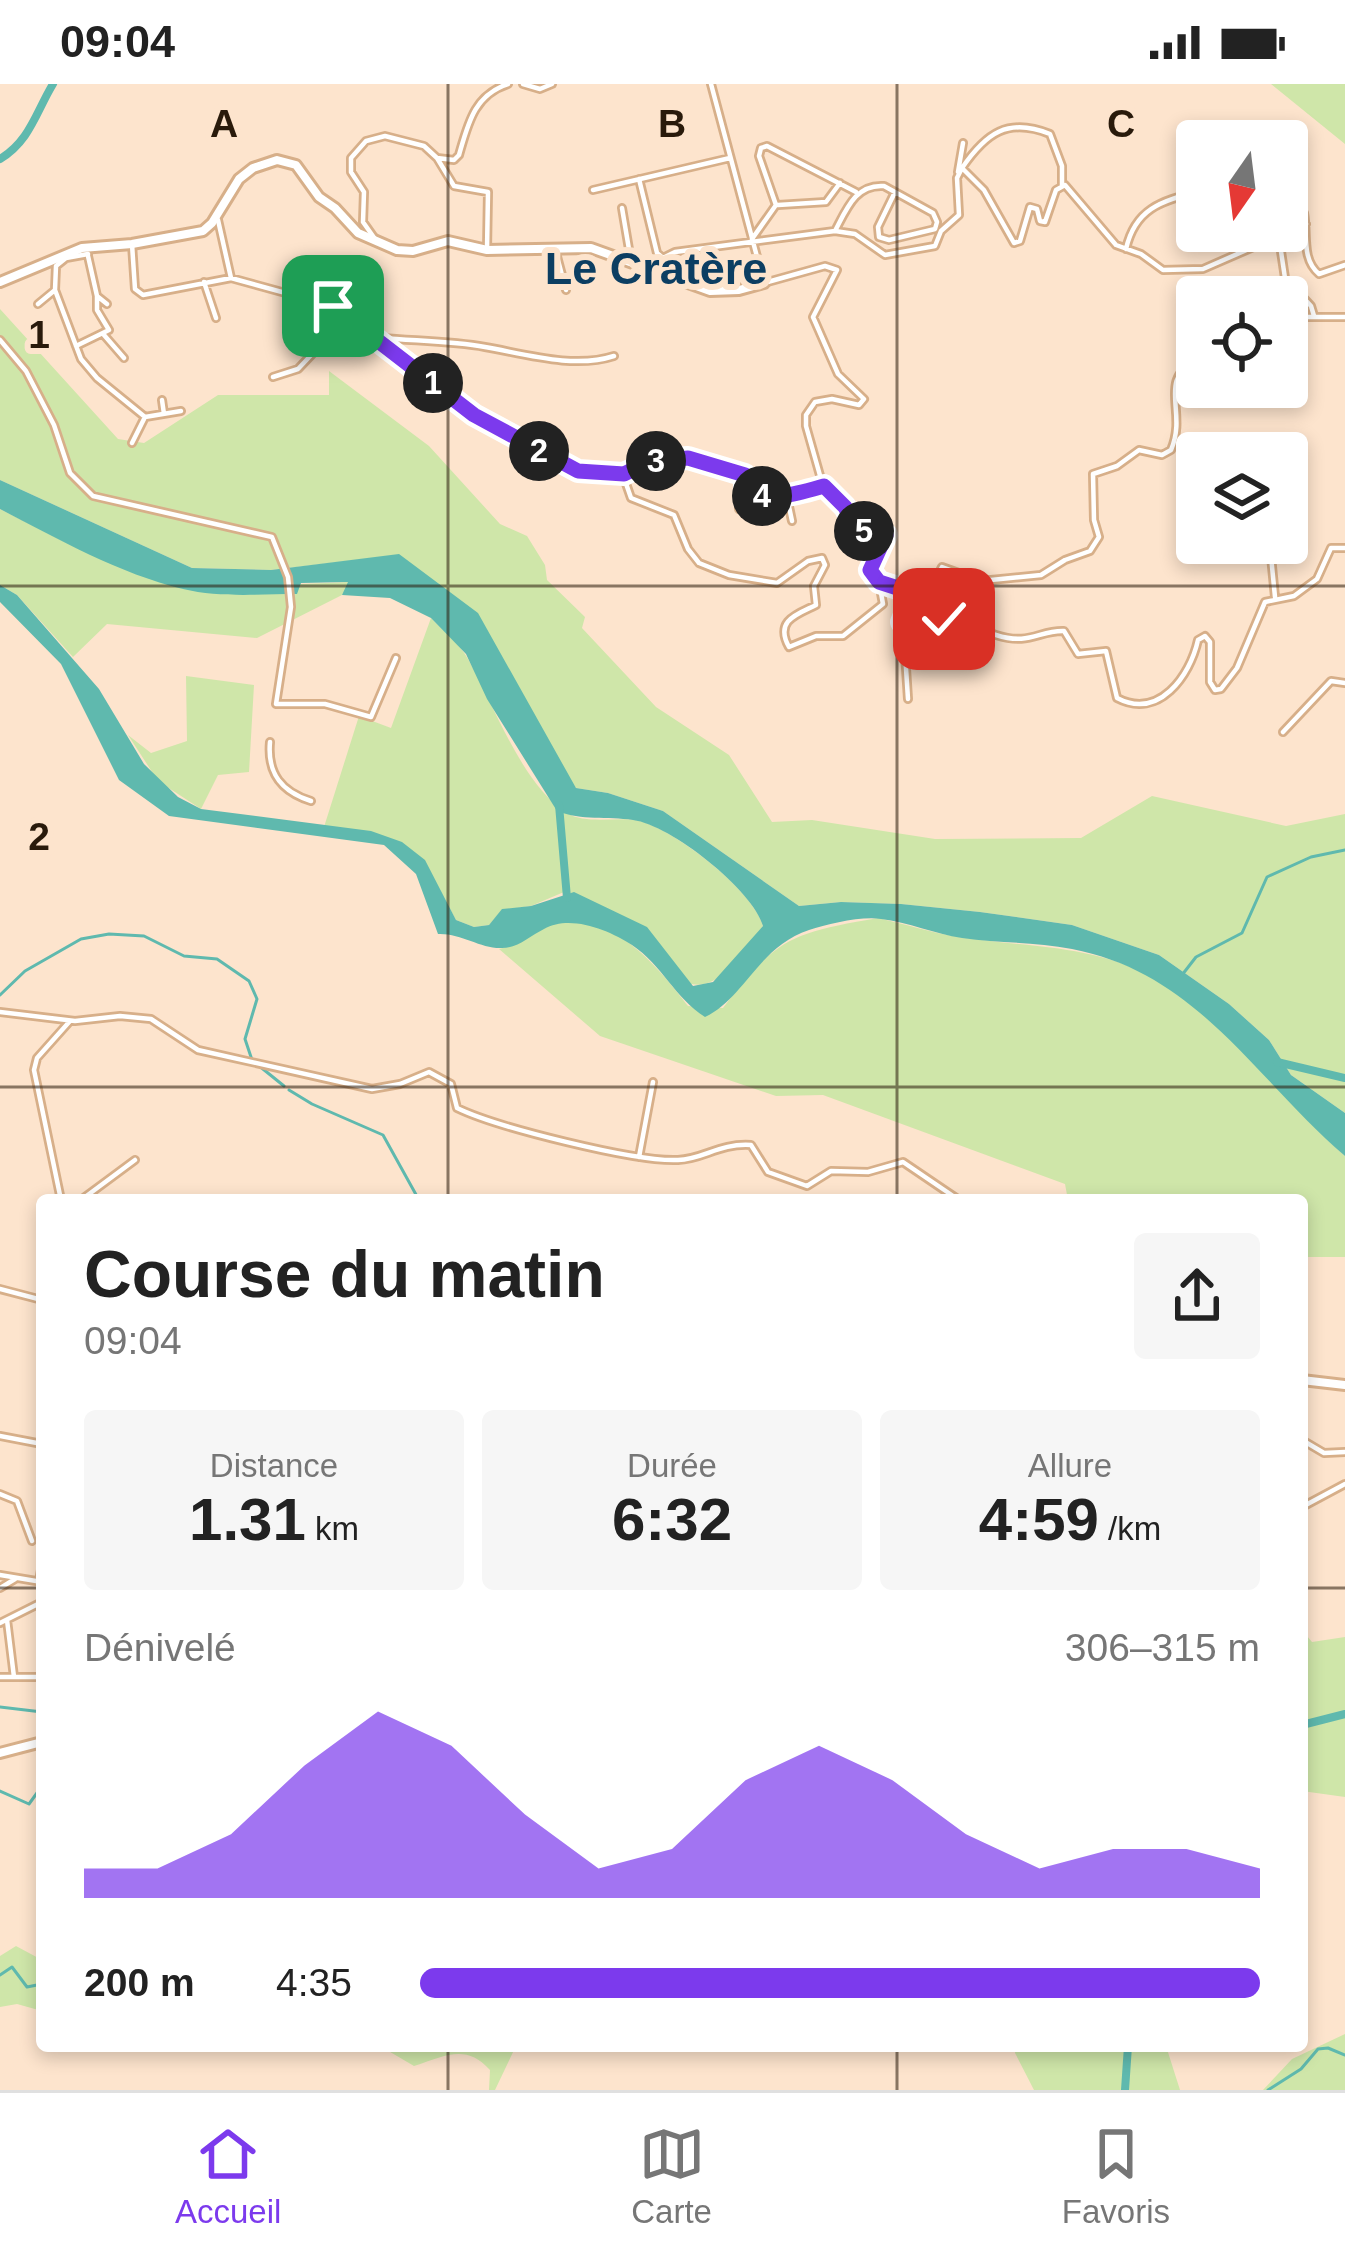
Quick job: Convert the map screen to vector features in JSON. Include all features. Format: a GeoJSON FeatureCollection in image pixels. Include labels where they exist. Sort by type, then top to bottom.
{"type":"FeatureCollection","features":[{"type":"Feature","properties":{"kind":"street"},"geometry":{"type":"LineString","coordinates":[[437,158],[454,160],[459,155],[476,107],[494,89],[508,84]]}},
{"type":"Feature","properties":{"kind":"street"},"geometry":{"type":"LineString","coordinates":[[523,84],[540,89],[552,84]]}},
{"type":"Feature","properties":{"kind":"street"},"geometry":{"type":"LineString","coordinates":[[711,84],[764,283]]}},
{"type":"Feature","properties":{"kind":"street"},"geometry":{"type":"LineString","coordinates":[[1013,124],[1050,134],[1063,166],[1062,185],[1045,222],[1040,221],[1035,207],[1029,209],[1016,243],[984,190],[960,170],[988,136],[1013,124]]}},
{"type":"Feature","properties":{"kind":"street"},"geometry":{"type":"LineString","coordinates":[[378,244],[363,222],[364,192],[351,172],[355,152],[366,141],[386,136],[424,146],[454,186],[488,192],[487,250]]}},
{"type":"Feature","properties":{"kind":"street"},"geometry":{"type":"LineString","coordinates":[[657,270],[663,258],[675,252],[752,239],[855,234],[885,255],[935,246],[941,231],[959,215],[962,143]]}},
{"type":"Feature","properties":{"kind":"street"},"geometry":{"type":"LineString","coordinates":[[776,205],[760,160],[764,146],[775,147],[856,192]]}},
{"type":"Feature","properties":{"kind":"street"},"geometry":{"type":"LineString","coordinates":[[592,190],[730,158]]}},
{"type":"Feature","properties":{"kind":"street"},"geometry":{"type":"LineString","coordinates":[[0,282],[66,253],[203,231],[245,173],[282,160],[296,165],[319,197],[358,233],[408,251],[448,241],[487,250],[591,248],[718,292],[825,266],[837,270],[813,317],[838,374],[864,399],[854,405],[821,399],[810,406],[806,426],[824,486],[845,507],[856,528],[886,535],[870,570],[884,594],[881,608],[858,620],[847,634],[810,637],[796,647],[789,646],[786,621],[816,604],[814,589],[825,565],[822,558],[808,561],[782,582],[740,578],[707,568],[693,557],[674,515],[631,498],[624,474]]}},
{"type":"Feature","properties":{"kind":"street"},"geometry":{"type":"LineString","coordinates":[[638,178],[657,253],[663,258]]}},
{"type":"Feature","properties":{"kind":"street"},"geometry":{"type":"LineString","coordinates":[[776,205],[826,202],[840,183]]}},
{"type":"Feature","properties":{"kind":"street"},"geometry":{"type":"LineString","coordinates":[[835,232],[856,192],[877,184],[895,192],[933,213],[935,230],[879,238],[878,226],[895,192]]}},
{"type":"Feature","properties":{"kind":"street"},"geometry":{"type":"LineString","coordinates":[[1062,185],[1116,245],[1141,254],[1162,270],[1188,272],[1237,252]]}},
{"type":"Feature","properties":{"kind":"street"},"geometry":{"type":"LineString","coordinates":[[1126,249],[1129,233],[1146,209],[1176,199]]}},
{"type":"Feature","properties":{"kind":"street"},"geometry":{"type":"LineString","coordinates":[[752,239],[776,205]]}},
{"type":"Feature","properties":{"kind":"street"},"geometry":{"type":"LineString","coordinates":[[622,208],[631,261]]}},
{"type":"Feature","properties":{"kind":"street"},"geometry":{"type":"LineString","coordinates":[[216,217],[231,278]]}},
{"type":"Feature","properties":{"kind":"street"},"geometry":{"type":"LineString","coordinates":[[1308,239],[1312,268],[1319,274],[1345,266]]}},
{"type":"Feature","properties":{"kind":"street"},"geometry":{"type":"LineString","coordinates":[[132,244],[138,293],[231,278],[333,306],[488,424],[578,471],[624,474],[648,462],[690,458],[745,475],[740,509]]}},
{"type":"Feature","properties":{"kind":"street"},"geometry":{"type":"LineString","coordinates":[[555,248],[566,290]]}},
{"type":"Feature","properties":{"kind":"street"},"geometry":{"type":"LineString","coordinates":[[88,251],[61,261],[54,272],[55,290],[76,346],[97,378],[145,417],[182,411]]}},
{"type":"Feature","properties":{"kind":"street"},"geometry":{"type":"LineString","coordinates":[[76,346],[109,330],[97,310],[88,251]]}},
{"type":"Feature","properties":{"kind":"street"},"geometry":{"type":"LineString","coordinates":[[1281,252],[1285,278],[1311,306],[1314,316]]}},
{"type":"Feature","properties":{"kind":"street"},"geometry":{"type":"LineString","coordinates":[[204,282],[216,318]]}},
{"type":"Feature","properties":{"kind":"street"},"geometry":{"type":"LineString","coordinates":[[38,304],[55,290]]}},
{"type":"Feature","properties":{"kind":"street"},"geometry":{"type":"LineString","coordinates":[[97,296],[107,304]]}},
{"type":"Feature","properties":{"kind":"street"},"geometry":{"type":"LineString","coordinates":[[273,377],[298,369],[349,315]]}},
{"type":"Feature","properties":{"kind":"street"},"geometry":{"type":"LineString","coordinates":[[1308,317],[1345,317]]}},
{"type":"Feature","properties":{"kind":"street"},"geometry":{"type":"LineString","coordinates":[[102,333],[124,358]]}},
{"type":"Feature","properties":{"kind":"street"},"geometry":{"type":"LineString","coordinates":[[377,338],[483,346],[524,357],[614,356]]}},
{"type":"Feature","properties":{"kind":"street"},"geometry":{"type":"LineString","coordinates":[[0,340],[26,370],[81,488],[110,503],[272,536],[288,577],[290,599],[276,704],[306,701],[371,717],[396,658]]}},
{"type":"Feature","properties":{"kind":"street"},"geometry":{"type":"LineString","coordinates":[[162,400],[164,414]]}},
{"type":"Feature","properties":{"kind":"street"},"geometry":{"type":"LineString","coordinates":[[903,622],[946,602],[940,567],[975,580],[1041,575],[1059,562],[1090,551],[1099,537],[1093,474],[1118,466],[1139,450],[1162,455],[1172,450],[1180,424],[1178,408]]}},
{"type":"Feature","properties":{"kind":"street"},"geometry":{"type":"LineString","coordinates":[[132,443],[145,417]]}},
{"type":"Feature","properties":{"kind":"street"},"geometry":{"type":"LineString","coordinates":[[745,490],[766,497],[788,496],[824,486]]}},
{"type":"Feature","properties":{"kind":"street"},"geometry":{"type":"LineString","coordinates":[[788,496],[792,521]]}},
{"type":"Feature","properties":{"kind":"street"},"geometry":{"type":"LineString","coordinates":[[942,619],[962,617],[1008,638],[1033,640],[1064,631],[1078,654],[1101,649],[1109,654],[1117,698],[1141,704],[1170,692],[1193,661],[1198,640],[1205,636],[1210,642],[1210,682],[1215,690],[1221,689],[1237,668],[1264,602],[1294,596],[1320,576],[1331,548],[1345,548]]}},
{"type":"Feature","properties":{"kind":"street"},"geometry":{"type":"LineString","coordinates":[[1272,564],[1275,597]]}},
{"type":"Feature","properties":{"kind":"street"},"geometry":{"type":"LineString","coordinates":[[975,580],[982,615]]}},
{"type":"Feature","properties":{"kind":"street"},"geometry":{"type":"LineString","coordinates":[[879,582],[910,592],[903,622],[908,699]]}},
{"type":"Feature","properties":{"kind":"street"},"geometry":{"type":"LineString","coordinates":[[927,608],[946,627],[932,636],[933,645]]}},
{"type":"Feature","properties":{"kind":"street"},"geometry":{"type":"LineString","coordinates":[[1283,732],[1331,681],[1345,683]]}},
{"type":"Feature","properties":{"kind":"street"},"geometry":{"type":"LineString","coordinates":[[270,742],[269,764],[280,784],[292,795],[311,801]]}},
{"type":"Feature","properties":{"kind":"street"},"geometry":{"type":"LineString","coordinates":[[0,1012],[70,1021],[120,1016],[151,1019],[198,1050],[372,1089],[429,1072],[451,1084],[455,1106],[463,1111],[639,1157],[684,1160],[713,1148],[751,1145],[769,1172],[807,1186],[831,1171],[868,1172],[898,1161],[910,1164],[950,1194]]}},
{"type":"Feature","properties":{"kind":"street"},"geometry":{"type":"LineString","coordinates":[[61,1194],[34,1070],[38,1058],[70,1021]]}},
{"type":"Feature","properties":{"kind":"street"},"geometry":{"type":"LineString","coordinates":[[639,1157],[652,1082]]}},
{"type":"Feature","properties":{"kind":"street"},"geometry":{"type":"LineString","coordinates":[[89,1194],[135,1160]]}},
{"type":"Feature","properties":{"kind":"street"},"geometry":{"type":"LineString","coordinates":[[0,1289],[36,1298]]}},
{"type":"Feature","properties":{"kind":"street"},"geometry":{"type":"LineString","coordinates":[[1308,1382],[1345,1385]]}},
{"type":"Feature","properties":{"kind":"street"},"geometry":{"type":"LineString","coordinates":[[0,1436],[36,1443]]}},
{"type":"Feature","properties":{"kind":"street"},"geometry":{"type":"LineString","coordinates":[[1308,1444],[1324,1453],[1345,1452]]}},
{"type":"Feature","properties":{"kind":"street"},"geometry":{"type":"LineString","coordinates":[[1308,1504],[1345,1484]]}},
{"type":"Feature","properties":{"kind":"street"},"geometry":{"type":"LineString","coordinates":[[0,1494],[17,1501],[32,1541]]}},
{"type":"Feature","properties":{"kind":"street"},"geometry":{"type":"LineString","coordinates":[[0,1575],[36,1580]]}},
{"type":"Feature","properties":{"kind":"street"},"geometry":{"type":"LineString","coordinates":[[0,1588],[16,1576]]}},
{"type":"Feature","properties":{"kind":"street"},"geometry":{"type":"LineString","coordinates":[[14,1676],[3,1622],[36,1605]]}},
{"type":"Feature","properties":{"kind":"street"},"geometry":{"type":"LineString","coordinates":[[0,1677],[36,1677]]}},
{"type":"Feature","properties":{"kind":"street"},"geometry":{"type":"LineString","coordinates":[[0,1754],[36,1744]]}},
{"type":"Feature","properties":{"kind":"green space"},"geometry":{"type":"Polygon","coordinates":[[[1271,84],[1345,84],[1345,144],[1271,84]]]}},
{"type":"Feature","properties":{"kind":"green space"},"geometry":{"type":"Polygon","coordinates":[[[0,309],[118,439],[144,443],[218,395],[329,395],[329,371],[429,446],[500,524],[527,536],[545,565],[547,580],[585,617],[582,628],[656,707],[729,755],[772,822],[812,820],[935,839],[1081,838],[1152,796],[1286,826],[1345,814],[1345,1113],[1291,1075],[1269,1040],[1229,1004],[1159,955],[1072,925],[980,912],[841,902],[799,906],[663,811],[576,788],[399,555],[271,570],[192,568],[0,480],[0,309]]]}},
{"type":"Feature","properties":{"kind":"green space"},"geometry":{"type":"Polygon","coordinates":[[[0,509],[65,542],[184,589],[350,582],[342,595],[257,638],[107,624],[73,657],[17,595],[0,585],[0,509]]]}},
{"type":"Feature","properties":{"kind":"green space"},"geometry":{"type":"Polygon","coordinates":[[[431,618],[465,653],[510,743],[551,800],[575,817],[640,821],[655,827],[711,864],[745,896],[763,926],[721,976],[700,985],[688,983],[564,892],[531,906],[502,910],[489,925],[474,927],[456,920],[430,873],[408,849],[377,837],[324,827],[359,716],[391,728],[431,618]]]}},
{"type":"Feature","properties":{"kind":"green space"},"geometry":{"type":"Polygon","coordinates":[[[186,676],[254,685],[249,772],[218,775],[201,809],[158,781],[128,735],[151,753],[187,741],[186,676]]]}},
{"type":"Feature","properties":{"kind":"green space"},"geometry":{"type":"Polygon","coordinates":[[[878,918],[949,935],[1055,948],[1126,965],[1177,992],[1228,1035],[1345,1156],[1345,1257],[1308,1257],[1308,1194],[1067,1194],[1065,1184],[823,1095],[776,1096],[600,1036],[499,949],[550,925],[592,924],[630,943],[688,1006],[723,1008],[773,952],[825,928],[878,918]]]}},
{"type":"Feature","properties":{"kind":"green space"},"geometry":{"type":"Polygon","coordinates":[[[1308,1637],[1312,1642],[1345,1637],[1345,1797],[1308,1792],[1308,1637]]]}},
{"type":"Feature","properties":{"kind":"green space"},"geometry":{"type":"Polygon","coordinates":[[[16,1946],[36,1957],[36,2009],[17,2004],[0,2007],[0,1956],[16,1946]]]}},
{"type":"Feature","properties":{"kind":"green space"},"geometry":{"type":"Polygon","coordinates":[[[1345,2034],[1345,2090],[1263,2090],[1292,2059],[1345,2034]]]}},
{"type":"Feature","properties":{"kind":"green space"},"geometry":{"type":"Polygon","coordinates":[[[390,2052],[513,2052],[495,2090],[489,2090],[490,2070],[464,2054],[414,2066],[390,2052]]]}},
{"type":"Feature","properties":{"kind":"green space"},"geometry":{"type":"Polygon","coordinates":[[[1168,2052],[1180,2090],[1034,2090],[1015,2053],[1168,2052]]]}},
{"type":"Feature","properties":{"kind":"water"},"geometry":{"type":"Polygon","coordinates":[[[0,480],[192,568],[271,570],[399,554],[478,613],[576,788],[663,811],[799,906],[841,902],[980,912],[1072,925],[1159,955],[1229,1004],[1269,1040],[1291,1075],[1345,1113],[1345,1156],[1190,1005],[1116,962],[1072,949],[962,938],[881,919],[854,920],[792,938],[705,1017],[643,953],[601,929],[554,925],[502,948],[438,934],[416,874],[384,845],[169,816],[119,780],[61,664],[0,602],[0,585],[17,595],[99,689],[144,764],[178,797],[201,809],[371,831],[402,842],[425,860],[456,920],[474,927],[489,925],[502,909],[531,906],[574,892],[647,927],[693,986],[713,982],[763,926],[727,878],[668,834],[633,820],[557,811],[487,699],[466,654],[431,618],[390,598],[342,595],[348,582],[301,583],[297,594],[240,595],[197,592],[159,582],[90,555],[0,509],[0,480]]]}},
{"type":"Feature","properties":{"kind":"waterway"},"geometry":{"type":"LineString","coordinates":[[0,159],[25,135],[53,84]]}},
{"type":"Feature","properties":{"kind":"waterway"},"geometry":{"type":"LineString","coordinates":[[559,805],[567,898]]}},
{"type":"Feature","properties":{"kind":"waterway"},"geometry":{"type":"LineString","coordinates":[[1182,975],[1196,957],[1242,933],[1267,877],[1311,857],[1345,850]]}},
{"type":"Feature","properties":{"kind":"waterway"},"geometry":{"type":"LineString","coordinates":[[0,995],[25,971],[81,939],[109,934],[144,936],[184,956],[217,959],[249,981],[257,999],[245,1039],[252,1060]]}},
{"type":"Feature","properties":{"kind":"waterway"},"geometry":{"type":"LineString","coordinates":[[1277,1062],[1345,1078]]}},
{"type":"Feature","properties":{"kind":"waterway"},"geometry":{"type":"LineString","coordinates":[[258,1065],[284,1086]]}},
{"type":"Feature","properties":{"kind":"waterway"},"geometry":{"type":"LineString","coordinates":[[289,1090],[383,1135],[416,1194]]}},
{"type":"Feature","properties":{"kind":"waterway"},"geometry":{"type":"LineString","coordinates":[[0,1707],[36,1711]]}},
{"type":"Feature","properties":{"kind":"waterway"},"geometry":{"type":"LineString","coordinates":[[1308,1723],[1345,1714]]}},
{"type":"Feature","properties":{"kind":"waterway"},"geometry":{"type":"LineString","coordinates":[[0,1791],[29,1804],[36,1794]]}},
{"type":"Feature","properties":{"kind":"waterway"},"geometry":{"type":"LineString","coordinates":[[0,1975],[12,1967],[27,1987],[36,1985]]}},
{"type":"Feature","properties":{"kind":"waterway"},"geometry":{"type":"LineString","coordinates":[[1268,2090],[1301,2069],[1318,2049],[1345,2055]]}},
{"type":"Feature","properties":{"kind":"waterway"},"geometry":{"type":"LineString","coordinates":[[1125,2090],[1128,2052]]}},
{"type":"Feature","properties":{"kind":"district","name":"Le Cratère"},"geometry":{"type":"Point","coordinates":[656,268]}},
{"type":"Feature","properties":{"kind":"route"},"geometry":{"type":"LineString","coordinates":[[333,306],[474,415],[578,471],[624,474],[648,462],[688,458],[745,475],[745,490],[758,496],[788,496],[824,486],[845,507],[856,528],[886,535],[870,570],[879,582],[913,596],[902,622],[927,608],[944,619]]}}]}
